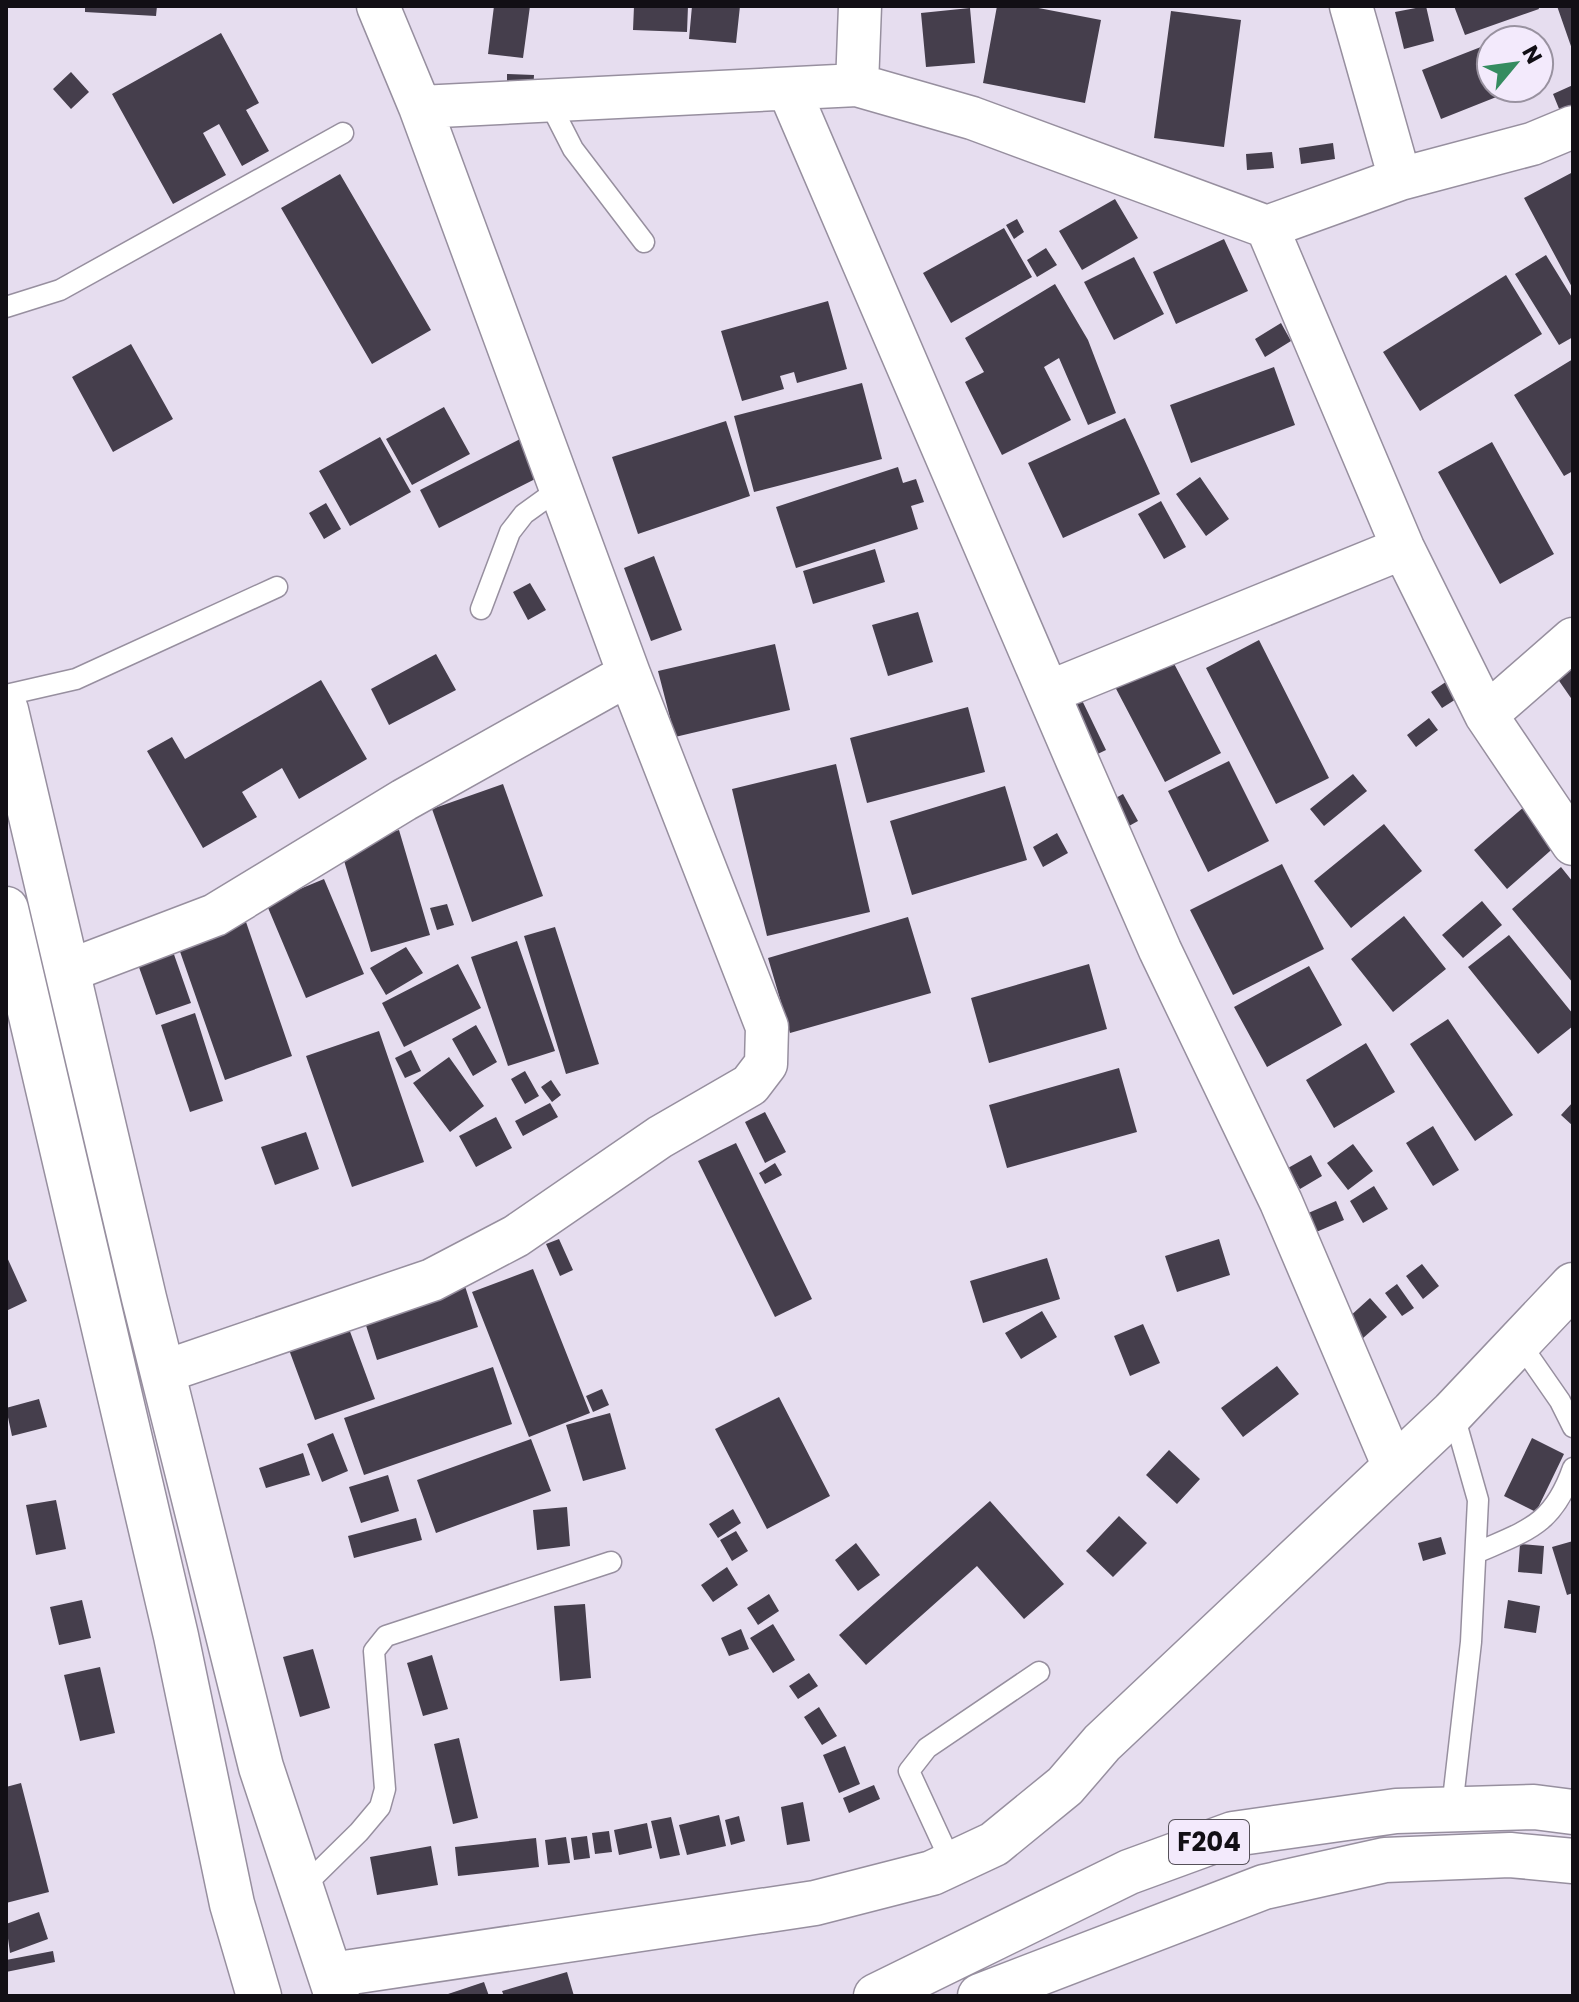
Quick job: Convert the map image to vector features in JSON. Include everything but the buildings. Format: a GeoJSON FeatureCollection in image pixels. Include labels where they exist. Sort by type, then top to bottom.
{"type":"FeatureCollection","features":[{"type":"Feature","properties":{"kind":"main road"},"geometry":{"type":"LineString","coordinates":[[6,710],[163,1372],[261,1767],[334,1986],[815,1903],[932,1873],[994,1844],[1065,1786],[1102,1743],[1453,1412],[1573,1285]]}},
{"type":"Feature","properties":{"kind":"main road"},"geometry":{"type":"LineString","coordinates":[[6,909],[176,1636],[232,1904],[259,1996]]}},
{"type":"Feature","properties":{"kind":"main road","name":"F204"},"geometry":{"type":"LineString","coordinates":[[876,1996],[1129,1872],[1233,1834],[1396,1811],[1534,1807],[1573,1812]]}},
{"type":"Feature","properties":{"kind":"main road","name":"F204"},"geometry":{"type":"LineString","coordinates":[[980,1996],[1264,1887],[1385,1860],[1510,1855],[1573,1861]]}},
{"type":"Feature","properties":{"kind":"street"},"geometry":{"type":"LineString","coordinates":[[163,1372],[432,1280],[516,1236],[660,1137],[750,1085],[766,1064],[767,1027],[629,674],[420,107],[378,6]]}},
{"type":"Feature","properties":{"kind":"street"},"geometry":{"type":"LineString","coordinates":[[857,85],[860,6]]}},
{"type":"Feature","properties":{"kind":"street"},"geometry":{"type":"LineString","coordinates":[[1351,6],[1400,179]]}},
{"type":"Feature","properties":{"kind":"street"},"geometry":{"type":"LineString","coordinates":[[420,107],[857,85],[972,118],[1267,227],[1400,179],[1532,144],[1573,127]]}},
{"type":"Feature","properties":{"kind":"street"},"geometry":{"type":"LineString","coordinates":[[789,90],[1160,950],[1281,1202],[1394,1467]]}},
{"type":"Feature","properties":{"kind":"street"},"geometry":{"type":"LineString","coordinates":[[1267,227],[1403,548],[1486,715],[1573,844]]}},
{"type":"Feature","properties":{"kind":"street"},"geometry":{"type":"LineString","coordinates":[[1049,692],[1403,548]]}},
{"type":"Feature","properties":{"kind":"street"},"geometry":{"type":"LineString","coordinates":[[1486,715],[1573,639]]}},
{"type":"Feature","properties":{"kind":"street"},"geometry":{"type":"LineString","coordinates":[[68,971],[215,915],[404,800],[629,674]]}},
{"type":"Feature","properties":{"kind":"lane"},"geometry":{"type":"LineString","coordinates":[[549,102],[573,149],[644,242]]}},
{"type":"Feature","properties":{"kind":"lane"},"geometry":{"type":"LineString","coordinates":[[6,307],[60,290],[343,133]]}},
{"type":"Feature","properties":{"kind":"lane"},"geometry":{"type":"LineString","coordinates":[[481,609],[510,532],[524,514],[560,488]]}},
{"type":"Feature","properties":{"kind":"lane"},"geometry":{"type":"LineString","coordinates":[[6,695],[76,679],[277,587]]}},
{"type":"Feature","properties":{"kind":"lane"},"geometry":{"type":"LineString","coordinates":[[1519,1342],[1560,1401],[1573,1427]]}},
{"type":"Feature","properties":{"kind":"lane"},"geometry":{"type":"LineString","coordinates":[[1452,1808],[1471,1642],[1478,1500],[1453,1412]]}},
{"type":"Feature","properties":{"kind":"lane"},"geometry":{"type":"LineString","coordinates":[[1476,1553],[1526,1531],[1552,1513],[1573,1468]]}},
{"type":"Feature","properties":{"kind":"lane"},"geometry":{"type":"LineString","coordinates":[[302,1888],[380,1807],[385,1789],[374,1651],[386,1636],[611,1562]]}},
{"type":"Feature","properties":{"kind":"lane"},"geometry":{"type":"LineString","coordinates":[[952,1864],[909,1771],[927,1748],[1039,1672]]}}]}
